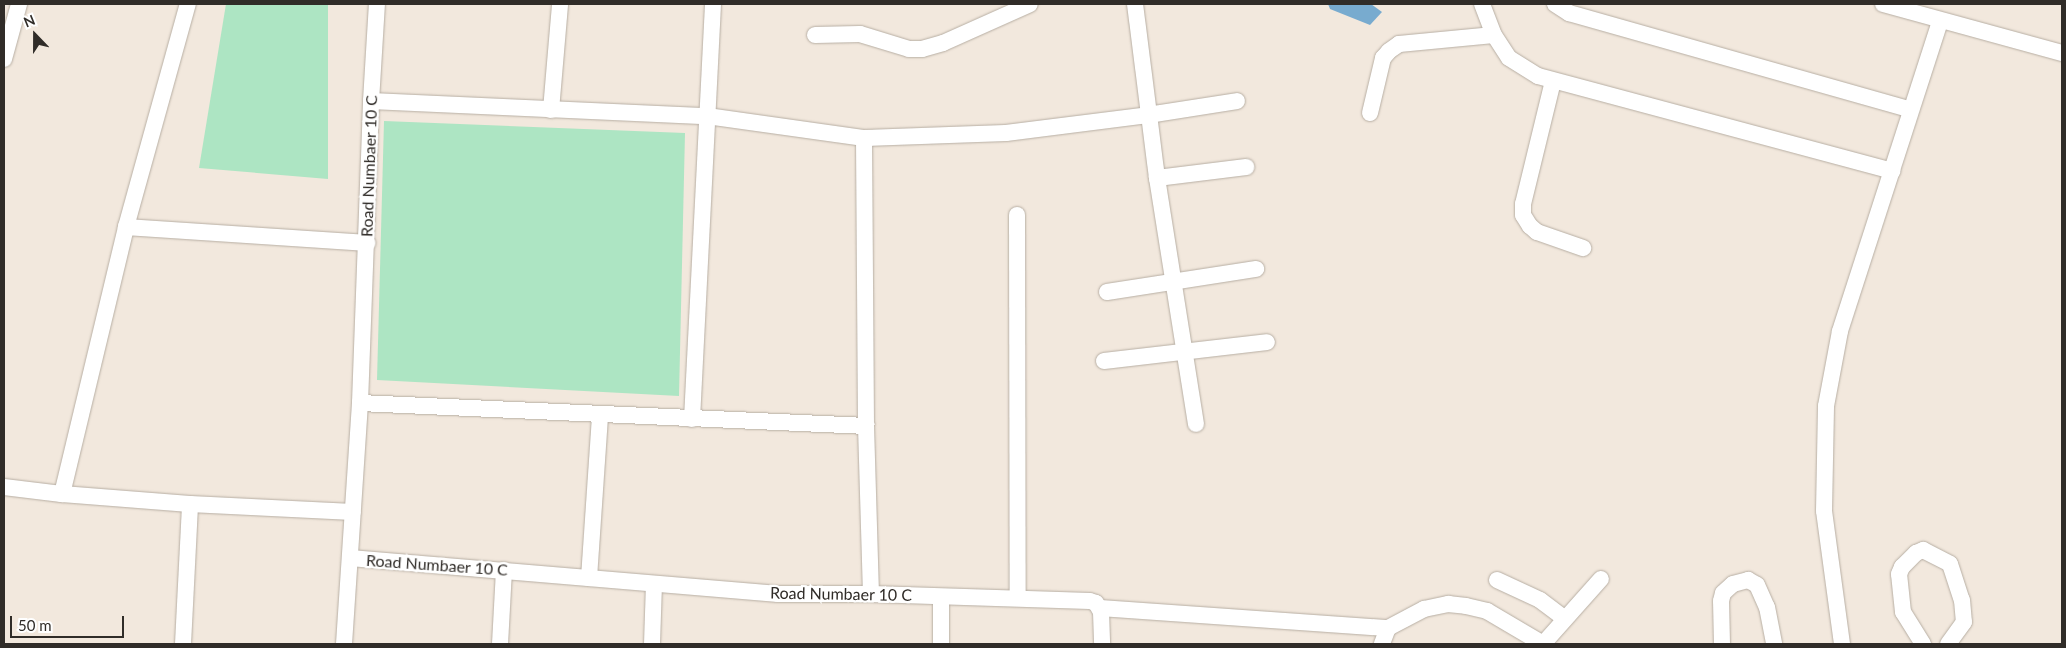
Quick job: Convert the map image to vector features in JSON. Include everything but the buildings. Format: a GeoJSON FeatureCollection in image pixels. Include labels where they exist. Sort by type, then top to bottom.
{"type":"FeatureCollection","features":[{"type":"Feature","properties":{"kind":"street"},"geometry":{"type":"LineString","coordinates":[[4,59],[20,4]]}},
{"type":"Feature","properties":{"kind":"street"},"geometry":{"type":"LineString","coordinates":[[62,494],[126,227],[188,4]]}},
{"type":"Feature","properties":{"kind":"street","name":"Road Numbaer 10 C"},"geometry":{"type":"LineString","coordinates":[[376,4],[360,403],[350,558],[778,594],[871,594],[941,598],[1018,598],[1090,601],[1100,608],[1388,628]]}},
{"type":"Feature","properties":{"kind":"street"},"geometry":{"type":"LineString","coordinates":[[551,110],[560,4]]}},
{"type":"Feature","properties":{"kind":"street"},"geometry":{"type":"LineString","coordinates":[[692,419],[713,4]]}},
{"type":"Feature","properties":{"kind":"street"},"geometry":{"type":"LineString","coordinates":[[815,35],[860,34],[909,49],[922,49],[943,43],[1030,4]]}},
{"type":"Feature","properties":{"kind":"street"},"geometry":{"type":"LineString","coordinates":[[1135,4],[1157,178],[1196,424]]}},
{"type":"Feature","properties":{"kind":"street"},"geometry":{"type":"LineString","coordinates":[[1482,4],[1494,35],[1509,58],[1517,65],[1554,82],[1893,171]]}},
{"type":"Feature","properties":{"kind":"street"},"geometry":{"type":"LineString","coordinates":[[1556,4],[1569,13],[1911,110]]}},
{"type":"Feature","properties":{"kind":"street"},"geometry":{"type":"LineString","coordinates":[[1883,4],[2062,53]]}},
{"type":"Feature","properties":{"kind":"street"},"geometry":{"type":"LineString","coordinates":[[1842,644],[1824,511],[1826,406],[1840,331],[1940,20]]}},
{"type":"Feature","properties":{"kind":"street"},"geometry":{"type":"LineString","coordinates":[[1370,113],[1379,68],[1389,51],[1399,44],[1494,35]]}},
{"type":"Feature","properties":{"kind":"street"},"geometry":{"type":"LineString","coordinates":[[1554,82],[1523,204],[1523,215],[1530,226],[1537,232],[1583,248]]}},
{"type":"Feature","properties":{"kind":"street"},"geometry":{"type":"LineString","coordinates":[[371,101],[707,116],[864,138],[1006,133],[1148,116],[1237,100]]}},
{"type":"Feature","properties":{"kind":"street"},"geometry":{"type":"LineString","coordinates":[[864,138],[866,426],[871,594]]}},
{"type":"Feature","properties":{"kind":"street"},"geometry":{"type":"LineString","coordinates":[[1157,178],[1246,166]]}},
{"type":"Feature","properties":{"kind":"street"},"geometry":{"type":"LineString","coordinates":[[1017,215],[1018,598]]}},
{"type":"Feature","properties":{"kind":"street"},"geometry":{"type":"LineString","coordinates":[[126,227],[367,243]]}},
{"type":"Feature","properties":{"kind":"street"},"geometry":{"type":"LineString","coordinates":[[1107,292],[1256,269]]}},
{"type":"Feature","properties":{"kind":"street"},"geometry":{"type":"LineString","coordinates":[[1104,361],[1267,342]]}},
{"type":"Feature","properties":{"kind":"street"},"geometry":{"type":"LineString","coordinates":[[360,403],[866,426]]}},
{"type":"Feature","properties":{"kind":"street"},"geometry":{"type":"LineString","coordinates":[[589,578],[600,415]]}},
{"type":"Feature","properties":{"kind":"street"},"geometry":{"type":"LineString","coordinates":[[4,487],[62,494],[190,504],[353,512]]}},
{"type":"Feature","properties":{"kind":"street"},"geometry":{"type":"LineString","coordinates":[[183,644],[190,504]]}},
{"type":"Feature","properties":{"kind":"street"},"geometry":{"type":"LineString","coordinates":[[1923,644],[1903,612],[1899,574],[1902,567],[1916,553],[1923,550],[1950,564],[1962,600],[1964,622],[1948,644]]}},
{"type":"Feature","properties":{"kind":"street"},"geometry":{"type":"LineString","coordinates":[[344,644],[350,558]]}},
{"type":"Feature","properties":{"kind":"street"},"geometry":{"type":"LineString","coordinates":[[500,644],[504,570]]}},
{"type":"Feature","properties":{"kind":"street"},"geometry":{"type":"LineString","coordinates":[[1382,644],[1388,628],[1424,609],[1448,604],[1487,611],[1543,644],[1601,579]]}},
{"type":"Feature","properties":{"kind":"street"},"geometry":{"type":"LineString","coordinates":[[1498,580],[1540,600],[1565,619]]}},
{"type":"Feature","properties":{"kind":"street"},"geometry":{"type":"LineString","coordinates":[[1722,644],[1721,602],[1723,593],[1733,584],[1748,580],[1757,586],[1767,607],[1774,644]]}},
{"type":"Feature","properties":{"kind":"street"},"geometry":{"type":"LineString","coordinates":[[652,644],[654,585]]}},
{"type":"Feature","properties":{"kind":"street"},"geometry":{"type":"LineString","coordinates":[[941,598],[941,644]]}},
{"type":"Feature","properties":{"kind":"street"},"geometry":{"type":"LineString","coordinates":[[1100,608],[1102,644]]}},
{"type":"Feature","properties":{"kind":"green space"},"geometry":{"type":"Polygon","coordinates":[[[226,4],[328,4],[328,179],[199,168],[226,4]]]}},
{"type":"Feature","properties":{"kind":"green space"},"geometry":{"type":"Polygon","coordinates":[[[384,121],[685,133],[679,396],[377,380],[384,121]]]}},
{"type":"Feature","properties":{"kind":"water"},"geometry":{"type":"Polygon","coordinates":[[[1328,4],[1371,4],[1382,12],[1370,25],[1330,9],[1328,4]]]}}]}
